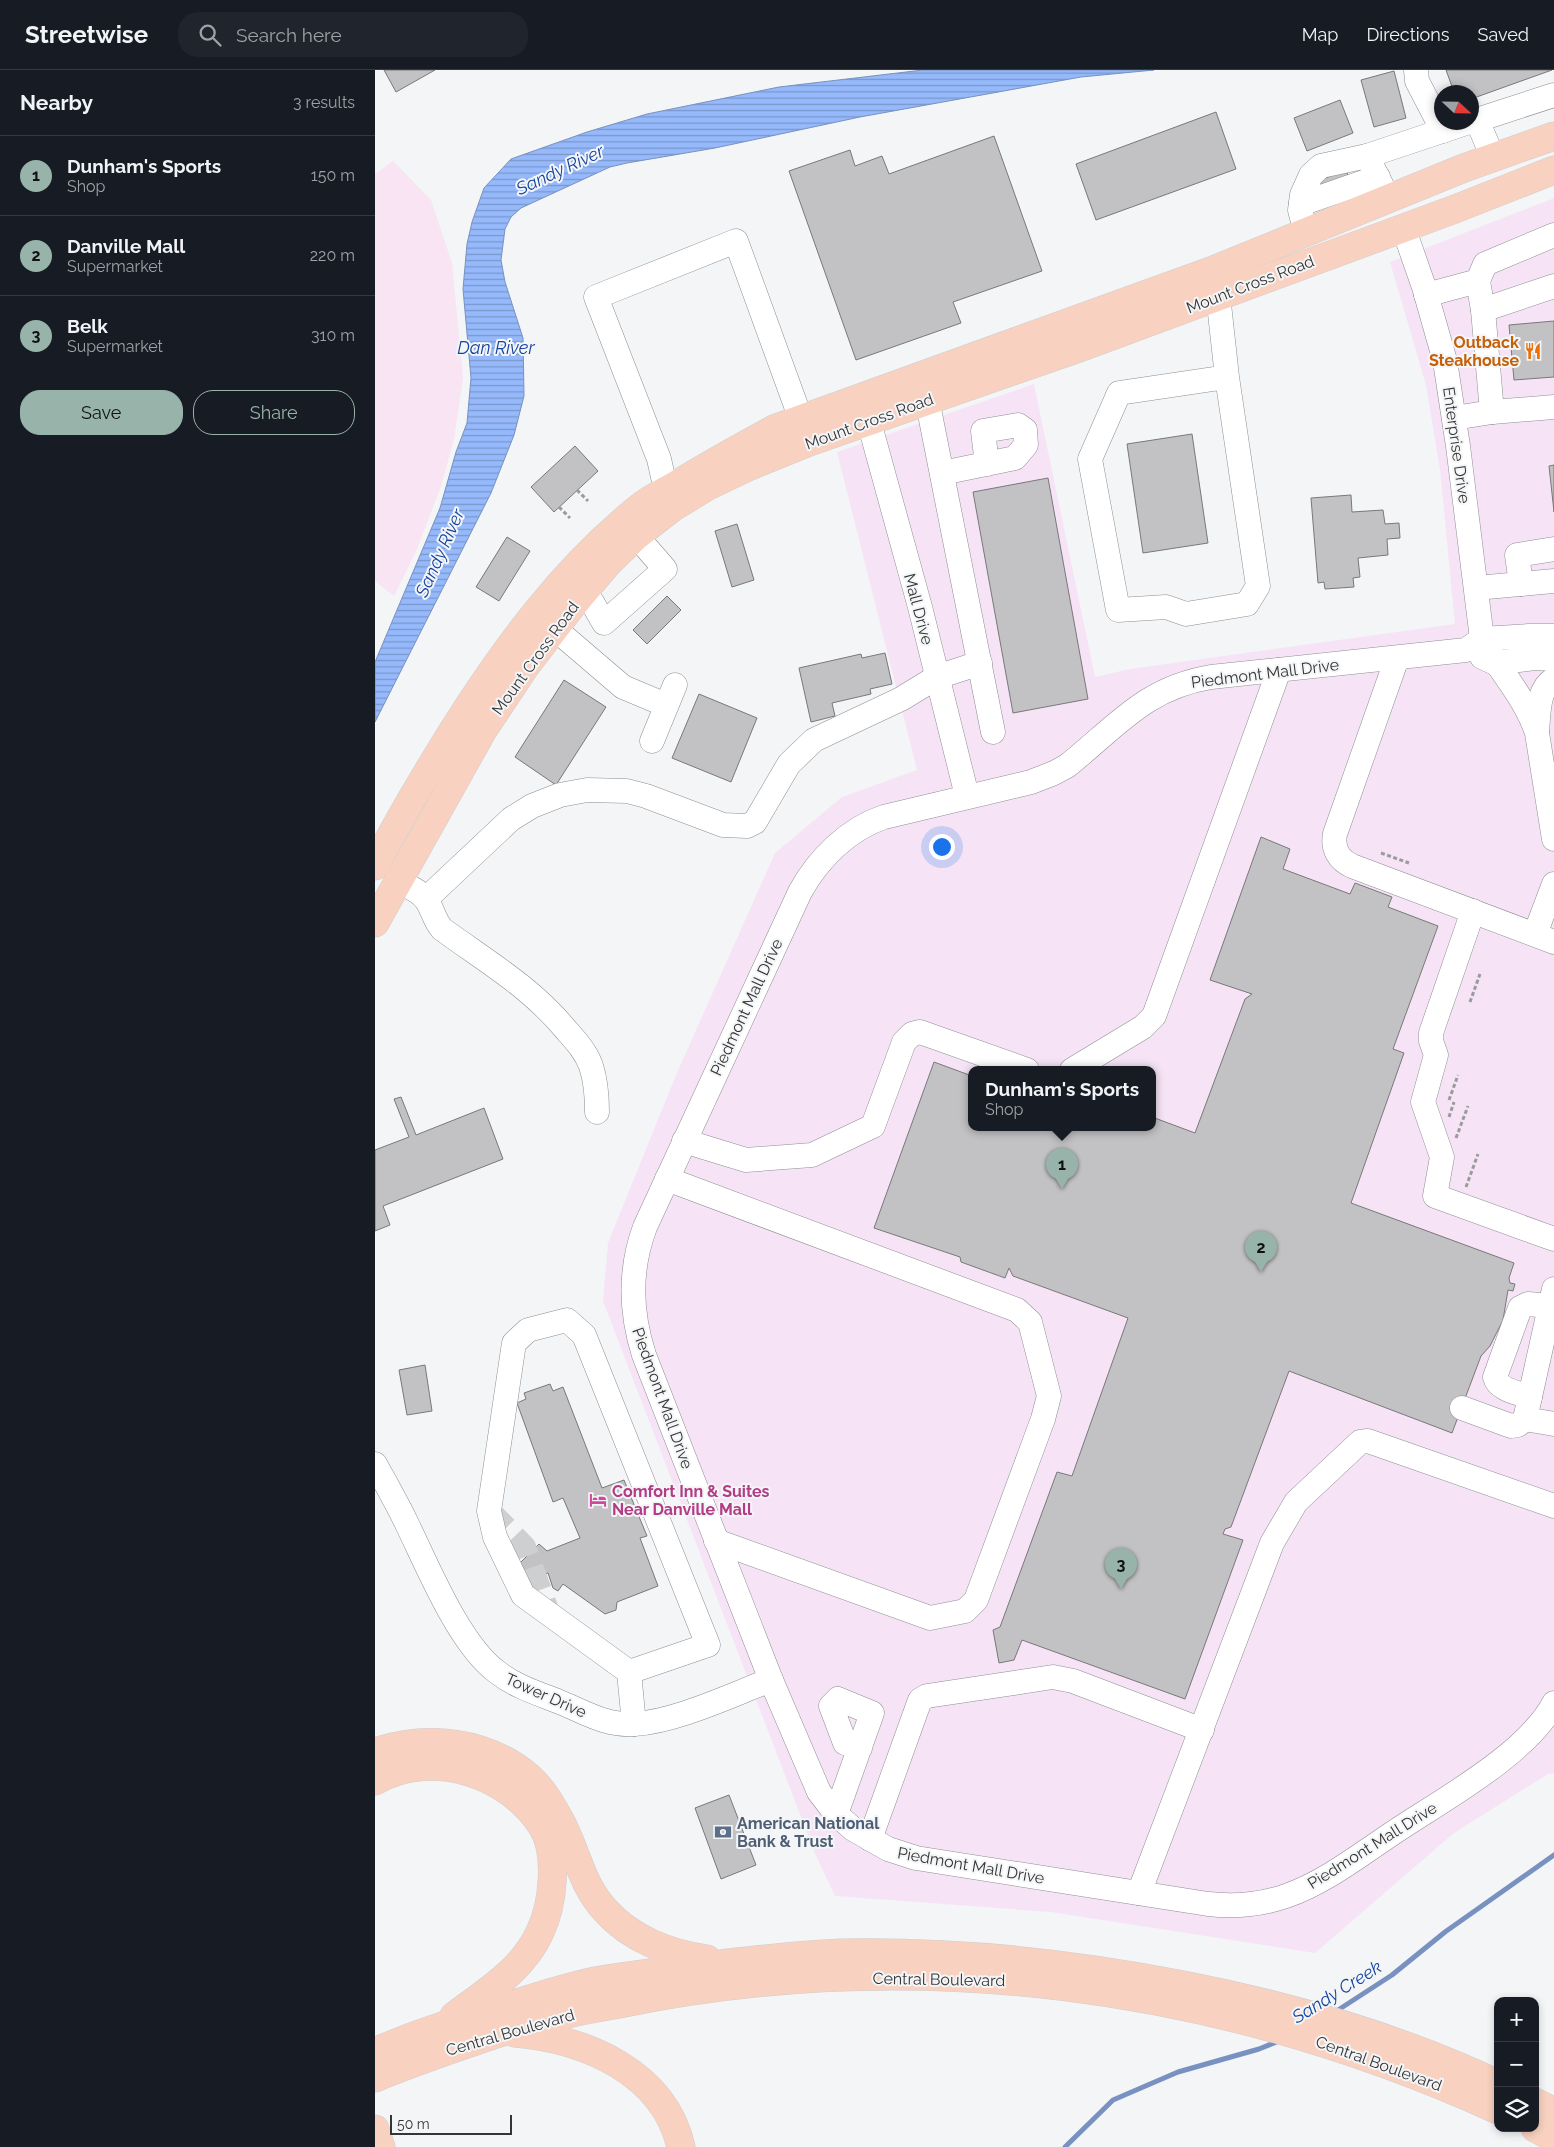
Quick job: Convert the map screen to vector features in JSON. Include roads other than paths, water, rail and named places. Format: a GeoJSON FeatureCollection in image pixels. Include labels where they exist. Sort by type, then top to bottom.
{"type":"FeatureCollection","features":[{"type":"Feature","properties":{"kind":"main road","name":"Mount Cross Road"},"geometry":{"type":"LineString","coordinates":[[805,431],[925,388],[1306,233],[1383,189],[1493,158],[1554,136]]}},
{"type":"Feature","properties":{"kind":"main road","name":"Mount Cross Road"},"geometry":{"type":"LineString","coordinates":[[375,866],[417,788],[512,641],[545,619],[574,585],[630,529],[642,506],[675,496],[713,462],[765,434],[805,431],[869,422],[925,388],[1079,348],[1554,170]]}},
{"type":"Feature","properties":{"kind":"main road","name":"Mount Cross Road"},"geometry":{"type":"LineString","coordinates":[[375,923],[483,730],[525,667],[545,619]]}},
{"type":"Feature","properties":{"kind":"main road"},"geometry":{"type":"LineString","coordinates":[[375,1752],[406,1744],[451,1743],[481,1750],[508,1763],[529,1778],[541,1790],[560,1821],[582,1876],[591,1892],[605,1911],[623,1928],[639,1938],[669,1950],[733,1963]]}},
{"type":"Feature","properties":{"kind":"main road"},"geometry":{"type":"LineString","coordinates":[[375,1781],[396,1771],[413,1767],[439,1766],[472,1772],[493,1781],[529,1809],[543,1827],[549,1849],[552,1871],[548,1911],[540,1932],[529,1952],[499,1982],[440,2026]]}},
{"type":"Feature","properties":{"kind":"main road","name":"Central Boulevard"},"geometry":{"type":"LineString","coordinates":[[375,2078],[394,2052],[440,2026],[567,1988],[600,1980],[733,1963],[842,1953],[995,1957],[1131,1974],[1251,1998],[1353,2027],[1421,2052],[1494,2082]]}},
{"type":"Feature","properties":{"kind":"main road","name":"Central Boulevard"},"geometry":{"type":"LineString","coordinates":[[394,2052],[504,2032],[548,2018],[671,1993],[719,1986],[802,1979],[889,1976],[962,1977],[1073,1987],[1191,2007],[1354,2052],[1436,2082],[1494,2108]]}},
{"type":"Feature","properties":{"kind":"main road"},"geometry":{"type":"LineString","coordinates":[[504,2032],[540,2035],[567,2041],[594,2051],[619,2065],[658,2097],[670,2117],[681,2147]]}},
{"type":"Feature","properties":{"kind":"main road"},"geometry":{"type":"LineString","coordinates":[[1539,2099],[1554,2104]]}},
{"type":"Feature","properties":{"kind":"main road"},"geometry":{"type":"LineString","coordinates":[[1539,2104],[1554,2112]]}},
{"type":"Feature","properties":{"kind":"main road"},"geometry":{"type":"LineString","coordinates":[[375,2130],[381,2147]]}},
{"type":"Feature","properties":{"kind":"main road"},"geometry":{"type":"LineString","coordinates":[[1539,2130],[1554,2138]]}},
{"type":"Feature","properties":{"kind":"street"},"geometry":{"type":"LineString","coordinates":[[1416,70],[1417,81],[1443,131]]}},
{"type":"Feature","properties":{"kind":"street"},"geometry":{"type":"LineString","coordinates":[[1479,119],[1554,94]]}},
{"type":"Feature","properties":{"kind":"street"},"geometry":{"type":"LineString","coordinates":[[1306,233],[1300,210],[1302,195],[1311,175],[1321,166],[1367,156],[1446,130]]}},
{"type":"Feature","properties":{"kind":"street"},"geometry":{"type":"LineString","coordinates":[[1478,130],[1493,158]]}},
{"type":"Feature","properties":{"kind":"street"},"geometry":{"type":"LineString","coordinates":[[1301,204],[1383,189],[1367,156]]}},
{"type":"Feature","properties":{"kind":"street","name":"Enterprise Drive"},"geometry":{"type":"LineString","coordinates":[[1403,227],[1426,295],[1445,361],[1476,588],[1474,645]]}},
{"type":"Feature","properties":{"kind":"street"},"geometry":{"type":"LineString","coordinates":[[1492,412],[1483,310],[1478,280],[1485,264],[1554,235]]}},
{"type":"Feature","properties":{"kind":"street"},"geometry":{"type":"LineString","coordinates":[[675,496],[663,476],[659,459],[596,297],[736,241],[805,431]]}},
{"type":"Feature","properties":{"kind":"street"},"geometry":{"type":"LineString","coordinates":[[1426,295],[1478,280]]}},
{"type":"Feature","properties":{"kind":"street"},"geometry":{"type":"LineString","coordinates":[[1483,310],[1554,286]]}},
{"type":"Feature","properties":{"kind":"street"},"geometry":{"type":"LineString","coordinates":[[1218,296],[1227,377],[1258,586],[1247,604],[1230,607],[1186,614],[1166,607],[1118,610],[1090,459],[1119,393],[1227,377]]}},
{"type":"Feature","properties":{"kind":"street"},"geometry":{"type":"LineString","coordinates":[[925,388],[993,732]]}},
{"type":"Feature","properties":{"kind":"street"},"geometry":{"type":"LineString","coordinates":[[1454,418],[1492,412],[1554,407]]}},
{"type":"Feature","properties":{"kind":"street","name":"Mall Drive"},"geometry":{"type":"LineString","coordinates":[[869,422],[967,796]]}},
{"type":"Feature","properties":{"kind":"street"},"geometry":{"type":"LineString","coordinates":[[942,473],[987,464]]}},
{"type":"Feature","properties":{"kind":"street"},"geometry":{"type":"LineString","coordinates":[[574,585],[592,602],[604,622],[665,569],[630,529]]}},
{"type":"Feature","properties":{"kind":"street"},"geometry":{"type":"LineString","coordinates":[[1521,584],[1517,555],[1554,550]]}},
{"type":"Feature","properties":{"kind":"street"},"geometry":{"type":"LineString","coordinates":[[1476,588],[1554,581]]}},
{"type":"Feature","properties":{"kind":"street"},"geometry":{"type":"LineString","coordinates":[[545,619],[623,687],[670,695],[651,741]]}},
{"type":"Feature","properties":{"kind":"street","name":"Piedmont Mall Drive"},"geometry":{"type":"LineString","coordinates":[[1554,636],[1529,636],[1397,658],[1203,678],[1171,687],[1137,707],[1060,770],[1025,784],[967,796],[875,820],[848,837],[819,863],[800,892],[638,1245],[633,1272],[633,1310],[644,1355],[771,1680],[811,1776],[825,1801],[836,1814],[853,1828],[888,1849],[916,1858],[1231,1907],[1266,1902],[1296,1892],[1330,1874],[1510,1754],[1534,1731],[1554,1704]]}},
{"type":"Feature","properties":{"kind":"street"},"geometry":{"type":"LineString","coordinates":[[1474,645],[1495,663],[1527,708],[1543,742]]}},
{"type":"Feature","properties":{"kind":"street"},"geometry":{"type":"LineString","coordinates":[[1397,658],[1335,834],[1335,848],[1341,858],[1348,864],[1544,938],[1554,884]]}},
{"type":"Feature","properties":{"kind":"street"},"geometry":{"type":"LineString","coordinates":[[1495,663],[1535,658],[1554,659]]}},
{"type":"Feature","properties":{"kind":"street"},"geometry":{"type":"LineString","coordinates":[[426,899],[511,819],[531,806],[560,795],[587,790],[627,791],[646,796],[723,825],[742,826],[751,824],[759,818],[789,764],[814,740],[901,699],[937,677],[980,663]]}},
{"type":"Feature","properties":{"kind":"street"},"geometry":{"type":"LineString","coordinates":[[1079,1066],[1143,1027],[1155,1016],[1279,670]]}},
{"type":"Feature","properties":{"kind":"street"},"geometry":{"type":"LineString","coordinates":[[1554,679],[1547,684],[1542,694],[1543,742],[1554,839]]}},
{"type":"Feature","properties":{"kind":"street"},"geometry":{"type":"LineString","coordinates":[[397,881],[426,899],[436,922],[442,929],[500,969],[544,1004],[581,1048],[590,1065],[597,1090],[597,1112]]}},
{"type":"Feature","properties":{"kind":"street"},"geometry":{"type":"LineString","coordinates":[[1473,911],[1430,1039],[1436,1055],[1423,1102],[1442,1157],[1435,1196],[1554,1239]]}},
{"type":"Feature","properties":{"kind":"street"},"geometry":{"type":"LineString","coordinates":[[685,1141],[747,1160],[812,1155],[873,1126],[904,1042],[912,1034],[920,1032],[1016,1066]]}},
{"type":"Feature","properties":{"kind":"street"},"geometry":{"type":"LineString","coordinates":[[667,1180],[1017,1310],[1031,1322],[1049,1396],[1043,1419],[976,1600],[965,1611],[930,1618],[716,1541]]}},
{"type":"Feature","properties":{"kind":"street"},"geometry":{"type":"LineString","coordinates":[[1461,1408],[1511,1426],[1518,1425],[1528,1408],[1552,1297],[1519,1308],[1495,1377],[1496,1382],[1528,1408],[1554,1424]]}},
{"type":"Feature","properties":{"kind":"street"},"geometry":{"type":"LineString","coordinates":[[629,1672],[708,1645],[584,1335],[567,1320],[528,1330],[514,1343],[489,1511],[495,1537],[523,1595],[629,1672],[634,1724]]}},
{"type":"Feature","properties":{"kind":"street"},"geometry":{"type":"LineString","coordinates":[[1139,1893],[1272,1543],[1296,1502],[1361,1442],[1369,1441],[1554,1506]]}},
{"type":"Feature","properties":{"kind":"street","name":"Tower Drive"},"geometry":{"type":"LineString","coordinates":[[379,1479],[470,1644],[497,1673],[516,1684],[611,1724],[634,1724],[657,1721],[680,1714],[771,1680]]}},
{"type":"Feature","properties":{"kind":"street"},"geometry":{"type":"LineString","coordinates":[[870,1839],[920,1700],[927,1696],[1053,1677],[1073,1682],[1202,1730]]}},
{"type":"Feature","properties":{"kind":"street"},"geometry":{"type":"LineString","coordinates":[[836,1814],[860,1748]]}},
{"type":"Feature","properties":{"kind":"water","name":"Dan River"},"geometry":{"type":"Polygon","coordinates":[[[923,70],[1154,70],[1081,77],[860,117],[715,148],[627,163],[610,167],[521,208],[511,217],[505,229],[501,260],[505,282],[523,338],[524,396],[514,435],[491,493],[375,722],[375,662],[440,508],[456,452],[467,423],[471,378],[463,289],[467,244],[472,222],[484,188],[511,159],[587,132],[647,114],[779,87],[923,70]]]}},
{"type":"Feature","properties":{"kind":"waterway","name":"Sandy Creek"},"geometry":{"type":"LineString","coordinates":[[1335,2012],[1392,1975],[1445,1932],[1554,1855]]}},
{"type":"Feature","properties":{"kind":"waterway","name":"Sandy Creek"},"geometry":{"type":"LineString","coordinates":[[1065,2147],[1113,2100],[1178,2072],[1259,2049],[1279,2041]]}},
{"type":"Feature","properties":{"kind":"tunnel"},"geometry":{"type":"LineString","coordinates":[[489,1511],[524,1547],[548,1613]]}},
{"type":"Feature","properties":{"kind":"place","name":"Outback Steakhouse"},"geometry":{"type":"Point","coordinates":[1533,351]}},
{"type":"Feature","properties":{"kind":"place","name":"Dunham's Sports"},"geometry":{"type":"Point","coordinates":[1062,1189]}},
{"type":"Feature","properties":{"kind":"place","name":"Danville Mall"},"geometry":{"type":"Point","coordinates":[1261,1272]}},
{"type":"Feature","properties":{"kind":"place","name":"Comfort Inn & Suites Near Danville Mall"},"geometry":{"type":"Point","coordinates":[598,1500]}},
{"type":"Feature","properties":{"kind":"place","name":"Belk"},"geometry":{"type":"Point","coordinates":[1121,1589]}},
{"type":"Feature","properties":{"kind":"place","name":"American National Bank & Trust"},"geometry":{"type":"Point","coordinates":[723,1832]}},
{"type":"Feature","properties":{"kind":"water label","name":"Sandy River"},"geometry":{"type":"Point","coordinates":[560,170]}},
{"type":"Feature","properties":{"kind":"water label","name":"Sandy River"},"geometry":{"type":"Point","coordinates":[440,553]}}]}
